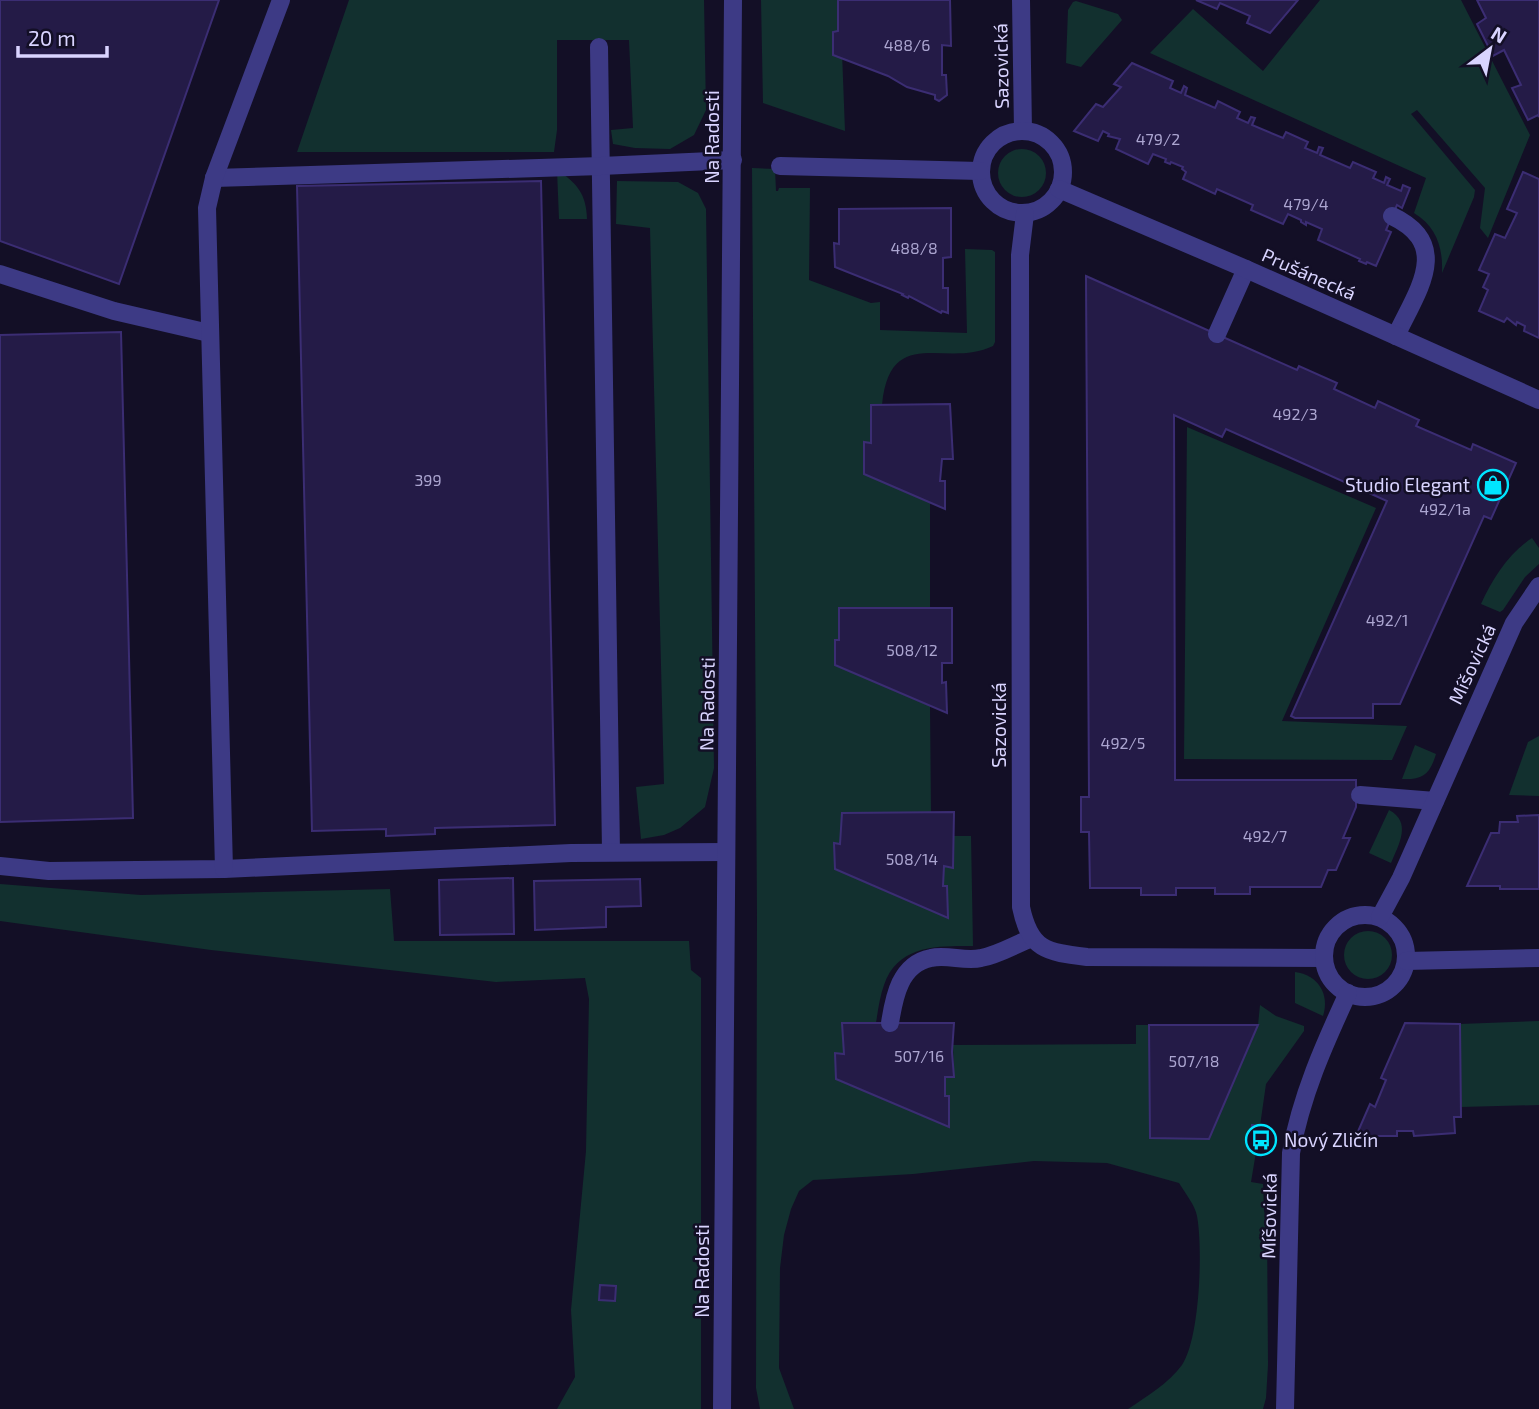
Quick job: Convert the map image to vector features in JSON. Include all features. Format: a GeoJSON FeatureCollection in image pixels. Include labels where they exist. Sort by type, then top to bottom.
{"type":"FeatureCollection","features":[{"type":"Feature","properties":{"kind":"street"},"geometry":{"type":"LineString","coordinates":[[225,869],[207,208],[214,178],[281,0]]}},
{"type":"Feature","properties":{"kind":"street","name":"Na Radosti"},"geometry":{"type":"LineString","coordinates":[[722,1409],[733,0]]}},
{"type":"Feature","properties":{"kind":"street","name":"Sazovická"},"geometry":{"type":"LineString","coordinates":[[1021,0],[1023,131]]}},
{"type":"Feature","properties":{"kind":"street"},"geometry":{"type":"LineString","coordinates":[[599,47],[611,852]]}},
{"type":"Feature","properties":{"kind":"street","name":"Sazovická"},"geometry":{"type":"LineString","coordinates":[[980,171],[983,158],[998,138],[1023,131],[1048,140],[1056,150],[1062,163],[1063,176],[1059,189]]}},
{"type":"Feature","properties":{"kind":"street"},"geometry":{"type":"LineString","coordinates":[[214,178],[733,160]]}},
{"type":"Feature","properties":{"kind":"street"},"geometry":{"type":"LineString","coordinates":[[780,166],[980,171],[982,185],[988,197],[1012,212],[1025,214],[1046,206],[1059,189]]}},
{"type":"Feature","properties":{"kind":"street","name":"Prušánecká"},"geometry":{"type":"LineString","coordinates":[[1059,189],[1539,400]]}},
{"type":"Feature","properties":{"kind":"street","name":"Sazovická"},"geometry":{"type":"LineString","coordinates":[[1025,214],[1020,256],[1021,907],[1026,928],[1032,938]]}},
{"type":"Feature","properties":{"kind":"street"},"geometry":{"type":"LineString","coordinates":[[1392,216],[1416,232],[1426,253],[1422,282],[1396,336]]}},
{"type":"Feature","properties":{"kind":"street"},"geometry":{"type":"LineString","coordinates":[[1217,334],[1246,269]]}},
{"type":"Feature","properties":{"kind":"street"},"geometry":{"type":"LineString","coordinates":[[0,274],[114,311],[209,333]]}},
{"type":"Feature","properties":{"kind":"street","name":"Míšovická"},"geometry":{"type":"LineString","coordinates":[[1380,917],[1401,878],[1514,623],[1539,586]]}},
{"type":"Feature","properties":{"kind":"street"},"geometry":{"type":"LineString","coordinates":[[1360,795],[1435,801]]}},
{"type":"Feature","properties":{"kind":"street"},"geometry":{"type":"LineString","coordinates":[[0,866],[49,871],[225,869],[611,852],[726,852]]}},
{"type":"Feature","properties":{"kind":"street"},"geometry":{"type":"LineString","coordinates":[[1367,914],[1380,917],[1392,924],[1400,934],[1405,947],[1403,973],[1385,992],[1360,997],[1348,993],[1331,979],[1324,958],[1325,944],[1331,932],[1341,922],[1353,916],[1367,914]]}},
{"type":"Feature","properties":{"kind":"street"},"geometry":{"type":"LineString","coordinates":[[890,1023],[900,981],[918,963],[931,958],[980,959],[1032,938],[1057,953],[1087,957],[1324,958]]}},
{"type":"Feature","properties":{"kind":"street"},"geometry":{"type":"LineString","coordinates":[[1406,961],[1539,958]]}},
{"type":"Feature","properties":{"kind":"street","name":"Míšovická"},"geometry":{"type":"LineString","coordinates":[[1285,1409],[1292,1153],[1297,1118],[1348,993]]}},
{"type":"Feature","properties":{"kind":"green space"},"geometry":{"type":"Polygon","coordinates":[[[349,0],[704,0],[706,110],[694,135],[670,149],[613,144],[611,130],[633,128],[629,40],[557,40],[557,130],[554,152],[297,152],[349,0]]]}},
{"type":"Feature","properties":{"kind":"green space"},"geometry":{"type":"Polygon","coordinates":[[[761,0],[840,0],[845,131],[763,103],[761,0]]]}},
{"type":"Feature","properties":{"kind":"green space"},"geometry":{"type":"Polygon","coordinates":[[[1320,0],[1461,0],[1530,135],[1488,238],[1480,228],[1485,188],[1417,110],[1411,114],[1475,190],[1442,273],[1437,239],[1428,225],[1414,213],[1426,178],[1150,53],[1193,9],[1263,71],[1320,0]]]}},
{"type":"Feature","properties":{"kind":"green space"},"geometry":{"type":"Polygon","coordinates":[[[1076,1],[1118,14],[1122,20],[1081,67],[1066,63],[1068,10],[1076,1]]]}},
{"type":"Feature","properties":{"kind":"green space"},"geometry":{"type":"Polygon","coordinates":[[[1022,149],[1039,156],[1046,173],[1039,190],[1022,197],[1005,190],[998,173],[1005,156],[1022,149]]]}},
{"type":"Feature","properties":{"kind":"green space"},"geometry":{"type":"Polygon","coordinates":[[[752,168],[775,169],[776,191],[779,188],[810,188],[809,280],[871,303],[880,302],[880,330],[967,333],[965,249],[995,252],[993,346],[975,352],[923,353],[909,356],[896,364],[887,380],[882,405],[871,405],[871,443],[864,443],[864,474],[930,503],[930,608],[835,641],[835,665],[930,706],[931,812],[842,813],[840,844],[834,844],[835,869],[948,918],[947,887],[943,886],[944,866],[952,867],[953,836],[971,836],[973,946],[921,950],[899,962],[884,985],[876,1023],[842,1023],[844,1054],[949,1127],[949,1097],[945,1096],[945,1077],[954,1076],[953,1045],[1136,1044],[1136,1025],[1149,1025],[1150,1138],[1209,1139],[1258,1025],[1260,1005],[1276,1016],[1304,1026],[1304,1031],[1266,1084],[1260,1126],[1252,1125],[1249,1145],[1257,1146],[1251,1182],[1263,1184],[1267,1223],[1268,1365],[1263,1409],[1128,1409],[1171,1378],[1188,1352],[1193,1335],[1198,1292],[1200,1249],[1196,1212],[1179,1183],[1107,1163],[1034,1161],[913,1174],[813,1180],[799,1191],[784,1235],[780,1268],[779,1368],[794,1409],[760,1409],[756,1388],[757,914],[752,168]]]}},
{"type":"Feature","properties":{"kind":"green space"},"geometry":{"type":"Polygon","coordinates":[[[557,170],[580,190],[587,219],[559,219],[557,170]]]}},
{"type":"Feature","properties":{"kind":"green space"},"geometry":{"type":"Polygon","coordinates":[[[617,181],[678,182],[698,193],[706,209],[714,768],[705,807],[680,828],[664,835],[641,839],[636,787],[664,784],[650,228],[616,224],[617,181]]]}},
{"type":"Feature","properties":{"kind":"green space"},"geometry":{"type":"Polygon","coordinates":[[[1187,427],[1376,508],[1282,721],[1407,726],[1392,760],[1184,759],[1187,427]]]}},
{"type":"Feature","properties":{"kind":"green space"},"geometry":{"type":"Polygon","coordinates":[[[1532,538],[1539,548],[1539,564],[1525,577],[1503,610],[1500,612],[1481,604],[1502,567],[1532,538]]]}},
{"type":"Feature","properties":{"kind":"green space"},"geometry":{"type":"Polygon","coordinates":[[[1539,736],[1539,796],[1509,795],[1528,742],[1539,736]]]}},
{"type":"Feature","properties":{"kind":"green space"},"geometry":{"type":"Polygon","coordinates":[[[1415,745],[1436,754],[1434,761],[1420,777],[1402,779],[1415,745]]]}},
{"type":"Feature","properties":{"kind":"green space"},"geometry":{"type":"Polygon","coordinates":[[[1389,810],[1396,815],[1402,827],[1400,841],[1391,863],[1369,853],[1389,810]]]}},
{"type":"Feature","properties":{"kind":"green space"},"geometry":{"type":"Polygon","coordinates":[[[0,884],[141,895],[390,889],[394,941],[689,941],[691,970],[701,978],[701,1409],[557,1409],[575,1377],[571,1310],[586,1151],[589,999],[585,978],[496,982],[211,950],[0,921],[0,884]]]}},
{"type":"Feature","properties":{"kind":"green space"},"geometry":{"type":"Polygon","coordinates":[[[1368,931],[1385,938],[1392,955],[1385,972],[1368,979],[1351,972],[1344,955],[1351,938],[1368,931]]]}},
{"type":"Feature","properties":{"kind":"green space"},"geometry":{"type":"Polygon","coordinates":[[[1295,972],[1310,977],[1320,987],[1325,1000],[1323,1016],[1295,1003],[1295,972]]]}},
{"type":"Feature","properties":{"kind":"green space"},"geometry":{"type":"Polygon","coordinates":[[[1539,1021],[1539,1105],[1461,1107],[1460,1024],[1539,1021]]]}},
{"type":"Feature","properties":{"kind":"building"},"geometry":{"type":"Polygon","coordinates":[[[0,0],[219,0],[119,284],[0,241],[0,0]]]}},
{"type":"Feature","properties":{"kind":"building"},"geometry":{"type":"Polygon","coordinates":[[[838,0],[950,0],[951,46],[942,45],[942,75],[946,75],[947,95],[939,101],[935,99],[935,95],[907,87],[888,76],[833,55],[833,32],[838,31],[838,0]]]}},
{"type":"Feature","properties":{"kind":"building"},"geometry":{"type":"Polygon","coordinates":[[[1196,0],[1298,0],[1270,33],[1247,23],[1250,16],[1220,3],[1217,9],[1196,0]]]}},
{"type":"Feature","properties":{"kind":"building"},"geometry":{"type":"Polygon","coordinates":[[[1477,0],[1539,0],[1539,117],[1538,115],[1528,120],[1512,88],[1521,85],[1504,50],[1493,56],[1477,24],[1486,18],[1477,0]]]}},
{"type":"Feature","properties":{"kind":"building"},"geometry":{"type":"Polygon","coordinates":[[[1132,63],[1173,81],[1170,88],[1181,93],[1184,86],[1187,88],[1185,95],[1215,108],[1218,101],[1240,112],[1237,118],[1248,123],[1251,117],[1255,118],[1252,125],[1283,138],[1286,132],[1308,142],[1305,148],[1317,153],[1319,147],[1323,148],[1320,155],[1350,168],[1353,162],[1376,172],[1373,178],[1384,183],[1386,177],[1390,179],[1387,185],[1401,191],[1403,185],[1410,188],[1402,208],[1397,205],[1392,216],[1386,230],[1391,232],[1376,266],[1359,261],[1360,259],[1318,240],[1322,229],[1306,222],[1306,225],[1288,214],[1283,224],[1251,210],[1253,205],[1217,189],[1215,194],[1183,179],[1186,172],[1183,167],[1165,162],[1166,159],[1153,154],[1148,164],[1116,149],[1120,139],[1108,136],[1109,134],[1103,131],[1098,141],[1074,131],[1096,104],[1103,107],[1121,87],[1114,84],[1132,63]]]}},
{"type":"Feature","properties":{"kind":"building"},"geometry":{"type":"Polygon","coordinates":[[[1523,172],[1539,179],[1539,338],[1524,331],[1525,326],[1517,322],[1516,325],[1507,318],[1504,322],[1479,311],[1488,290],[1483,287],[1489,274],[1479,270],[1495,234],[1505,238],[1517,213],[1507,209],[1523,172]]]}},
{"type":"Feature","properties":{"kind":"building"},"geometry":{"type":"Polygon","coordinates":[[[541,181],[555,825],[435,828],[435,834],[386,836],[386,829],[312,831],[297,186],[541,181]]]}},
{"type":"Feature","properties":{"kind":"building"},"geometry":{"type":"Polygon","coordinates":[[[951,208],[951,257],[943,258],[943,288],[948,288],[948,313],[941,313],[909,296],[908,298],[835,267],[834,243],[839,244],[839,209],[951,208]]]}},
{"type":"Feature","properties":{"kind":"building"},"geometry":{"type":"Polygon","coordinates":[[[1086,276],[1297,370],[1299,366],[1337,383],[1334,389],[1375,408],[1378,401],[1419,420],[1416,426],[1471,450],[1473,444],[1516,463],[1491,519],[1484,516],[1400,704],[1373,704],[1373,718],[1295,718],[1291,716],[1387,501],[1226,429],[1222,437],[1174,415],[1175,780],[1356,780],[1356,807],[1343,838],[1350,838],[1336,870],[1328,870],[1321,887],[1250,887],[1250,894],[1215,894],[1215,888],[1176,888],[1176,895],[1141,895],[1141,888],[1090,888],[1089,832],[1081,832],[1081,797],[1089,797],[1086,276]]]}},
{"type":"Feature","properties":{"kind":"building"},"geometry":{"type":"Polygon","coordinates":[[[121,332],[133,818],[0,822],[0,335],[121,332]]]}},
{"type":"Feature","properties":{"kind":"building"},"geometry":{"type":"Polygon","coordinates":[[[950,404],[953,459],[942,459],[940,481],[945,481],[945,509],[864,474],[864,442],[871,443],[871,405],[950,404]]]}},
{"type":"Feature","properties":{"kind":"building"},"geometry":{"type":"Polygon","coordinates":[[[839,608],[952,608],[952,663],[942,663],[947,713],[835,665],[835,640],[839,640],[839,608]]]}},
{"type":"Feature","properties":{"kind":"building"},"geometry":{"type":"Polygon","coordinates":[[[954,812],[953,868],[944,866],[943,886],[947,886],[948,918],[835,869],[834,843],[840,844],[842,813],[954,812]]]}},
{"type":"Feature","properties":{"kind":"building"},"geometry":{"type":"Polygon","coordinates":[[[1539,815],[1539,889],[1467,886],[1491,833],[1499,833],[1500,822],[1518,822],[1517,816],[1539,815]]]}},
{"type":"Feature","properties":{"kind":"building"},"geometry":{"type":"Polygon","coordinates":[[[513,878],[514,934],[440,935],[439,880],[513,878]]]}},
{"type":"Feature","properties":{"kind":"building"},"geometry":{"type":"Polygon","coordinates":[[[640,879],[641,906],[606,907],[606,927],[535,930],[534,881],[640,879]]]}},
{"type":"Feature","properties":{"kind":"building"},"geometry":{"type":"Polygon","coordinates":[[[842,1023],[954,1023],[954,1077],[945,1077],[945,1096],[949,1096],[949,1127],[836,1079],[835,1053],[844,1054],[842,1023]]]}},
{"type":"Feature","properties":{"kind":"building"},"geometry":{"type":"Polygon","coordinates":[[[1405,1023],[1460,1024],[1461,1117],[1454,1117],[1455,1133],[1414,1136],[1413,1131],[1397,1131],[1397,1136],[1356,1136],[1370,1104],[1375,1107],[1386,1080],[1381,1078],[1405,1023]]]}},
{"type":"Feature","properties":{"kind":"building"},"geometry":{"type":"Polygon","coordinates":[[[1149,1025],[1258,1025],[1209,1139],[1150,1138],[1149,1025]]]}},
{"type":"Feature","properties":{"kind":"building"},"geometry":{"type":"Polygon","coordinates":[[[1252,1125],[1260,1126],[1257,1146],[1249,1145],[1252,1125]]]}},
{"type":"Feature","properties":{"kind":"building"},"geometry":{"type":"Polygon","coordinates":[[[600,1285],[616,1286],[615,1301],[599,1300],[600,1285]]]}},
{"type":"Feature","properties":{"kind":"place","name":"Studio Elegant"},"geometry":{"type":"Point","coordinates":[1493,485]}},
{"type":"Feature","properties":{"kind":"place","name":"Nový Zličín"},"geometry":{"type":"Point","coordinates":[1261,1140]}}]}
